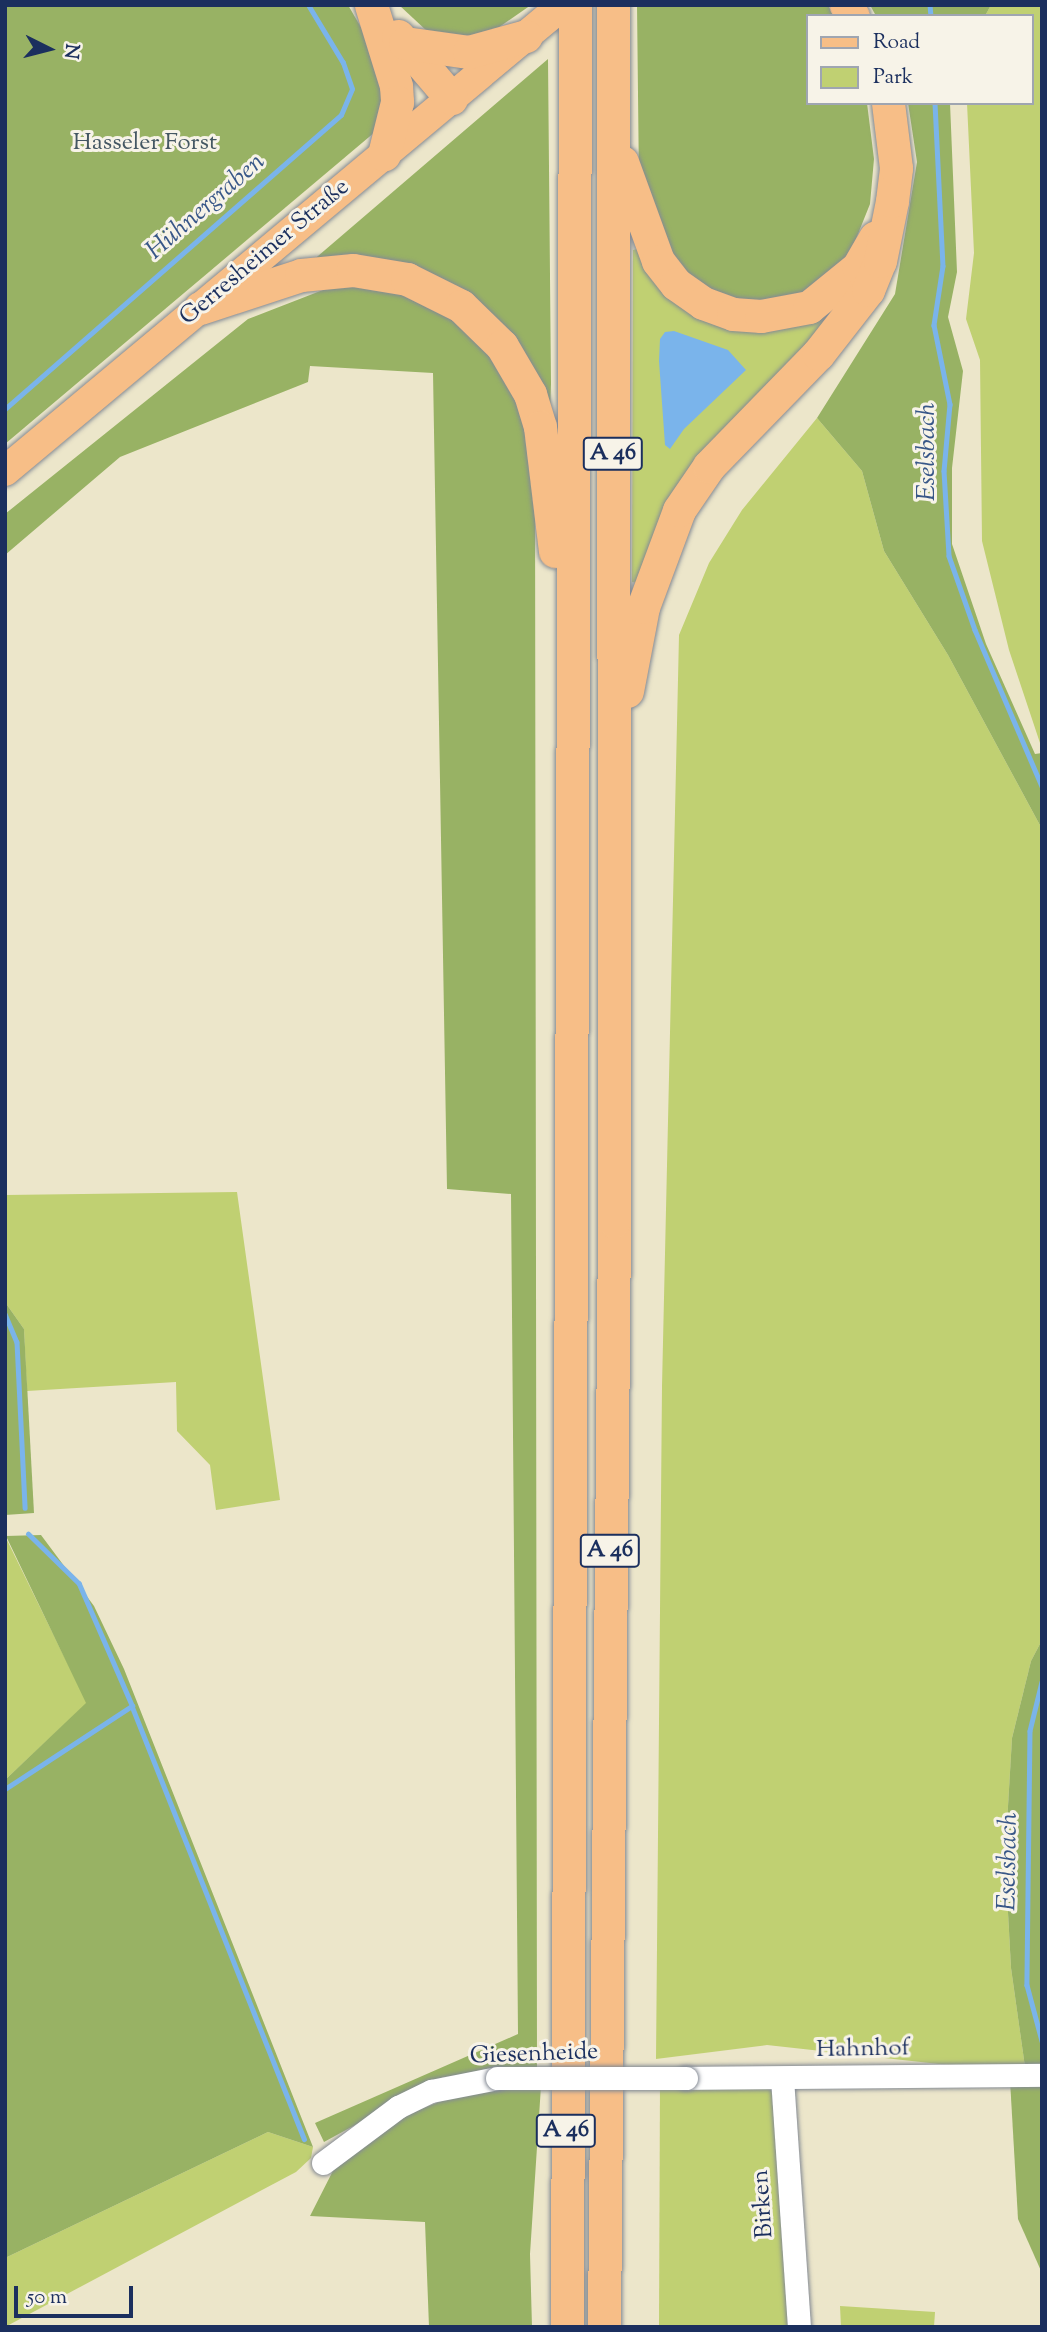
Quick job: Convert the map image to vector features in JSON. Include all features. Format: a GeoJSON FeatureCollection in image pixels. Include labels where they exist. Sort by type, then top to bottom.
{"type":"FeatureCollection","features":[{"type":"Feature","properties":{"kind":"highway"},"geometry":{"type":"LineString","coordinates":[[372,5],[451,98]]}},
{"type":"Feature","properties":{"kind":"highway"},"geometry":{"type":"LineString","coordinates":[[372,5],[396,86],[395,111],[384,155]]}},
{"type":"Feature","properties":{"kind":"highway","name":"A 46"},"geometry":{"type":"LineString","coordinates":[[567,2327],[575,5]]}},
{"type":"Feature","properties":{"kind":"highway","name":"A 46"},"geometry":{"type":"LineString","coordinates":[[604,2327],[614,1221],[611,776],[613,5]]}},
{"type":"Feature","properties":{"kind":"highway"},"geometry":{"type":"LineString","coordinates":[[405,43],[470,52],[526,36]]}},
{"type":"Feature","properties":{"kind":"highway"},"geometry":{"type":"LineString","coordinates":[[611,776],[643,607],[679,510],[717,457],[818,354],[868,290],[880,261],[896,168],[888,105]]}},
{"type":"Feature","properties":{"kind":"highway"},"geometry":{"type":"LineString","coordinates":[[613,133],[658,261],[676,284],[703,303],[733,314],[784,313],[809,307],[834,290],[859,267],[892,201]]}},
{"type":"Feature","properties":{"kind":"highway"},"geometry":{"type":"LineString","coordinates":[[200,308],[301,275],[353,270],[407,279],[434,290],[484,326],[517,370],[540,427],[572,722]]}},
{"type":"Feature","properties":{"kind":"main road","name":"Gerresheimer Straße"},"geometry":{"type":"LineString","coordinates":[[5,471],[563,5]]}},
{"type":"Feature","properties":{"kind":"street","name":"Hahnhof"},"geometry":{"type":"LineString","coordinates":[[686,2078],[1042,2075]]}},
{"type":"Feature","properties":{"kind":"street","name":"Giesenheide"},"geometry":{"type":"LineString","coordinates":[[323,2163],[398,2107],[431,2091],[497,2078],[686,2078]]}},
{"type":"Feature","properties":{"kind":"street","name":"Birken"},"geometry":{"type":"LineString","coordinates":[[782,2078],[799,2327]]}},
{"type":"Feature","properties":{"kind":"green space","name":"Hasseler Forst"},"geometry":{"type":"Polygon","coordinates":[[[5,5],[348,5],[387,72],[375,132],[5,444],[5,5]]]}},
{"type":"Feature","properties":{"kind":"green space"},"geometry":{"type":"Polygon","coordinates":[[[399,5],[531,5],[485,37],[428,32],[399,5]]]}},
{"type":"Feature","properties":{"kind":"green space"},"geometry":{"type":"Polygon","coordinates":[[[637,5],[829,7],[832,14],[806,14],[806,105],[867,105],[874,159],[870,204],[846,264],[794,299],[725,301],[680,273],[639,184],[637,5]]]}},
{"type":"Feature","properties":{"kind":"green space"},"geometry":{"type":"Polygon","coordinates":[[[870,5],[991,5],[986,14],[875,14],[870,5]]]}},
{"type":"Feature","properties":{"kind":"green space"},"geometry":{"type":"Polygon","coordinates":[[[991,5],[1042,5],[1042,749],[1009,650],[982,541],[980,360],[966,319],[974,253],[967,105],[1033,105],[1033,14],[986,14],[991,5]]]}},
{"type":"Feature","properties":{"kind":"green space"},"geometry":{"type":"Polygon","coordinates":[[[548,59],[551,384],[549,442],[478,306],[311,262],[548,59]]]}},
{"type":"Feature","properties":{"kind":"green space"},"geometry":{"type":"Polygon","coordinates":[[[908,105],[950,105],[957,272],[948,317],[963,371],[952,468],[952,544],[986,644],[1035,754],[1042,753],[1042,829],[948,655],[884,551],[862,471],[817,418],[895,294],[917,162],[908,105]]]}},
{"type":"Feature","properties":{"kind":"green space"},"geometry":{"type":"Polygon","coordinates":[[[642,248],[861,271],[641,583],[632,582],[633,250],[642,248]]]}},
{"type":"Feature","properties":{"kind":"green space"},"geometry":{"type":"Polygon","coordinates":[[[346,281],[396,288],[470,326],[524,408],[535,469],[537,2071],[443,2077],[324,2142],[315,2123],[518,2034],[511,1194],[447,1189],[433,373],[310,366],[308,382],[120,457],[5,555],[5,514],[248,319],[346,281]]]}},
{"type":"Feature","properties":{"kind":"green space"},"geometry":{"type":"Polygon","coordinates":[[[817,418],[862,471],[884,551],[948,655],[1042,829],[1042,1640],[1031,1661],[1012,1738],[1005,1857],[1011,1968],[1025,2067],[948,2065],[767,2045],[656,2059],[662,1386],[679,635],[709,563],[742,510],[817,418]]]}},
{"type":"Feature","properties":{"kind":"green space"},"geometry":{"type":"Polygon","coordinates":[[[237,1192],[280,1500],[216,1510],[210,1465],[177,1431],[176,1382],[27,1391],[24,1329],[5,1302],[5,1195],[237,1192]]]}},
{"type":"Feature","properties":{"kind":"green space"},"geometry":{"type":"Polygon","coordinates":[[[5,1302],[24,1329],[34,1513],[5,1515],[5,1302]]]}},
{"type":"Feature","properties":{"kind":"green space"},"geometry":{"type":"Polygon","coordinates":[[[41,1535],[94,1606],[124,1669],[313,2147],[268,2132],[5,2258],[5,1780],[86,1703],[6,1536],[41,1535]]]}},
{"type":"Feature","properties":{"kind":"green space"},"geometry":{"type":"Polygon","coordinates":[[[5,1536],[87,1703],[5,1780],[5,1536]]]}},
{"type":"Feature","properties":{"kind":"green space"},"geometry":{"type":"Polygon","coordinates":[[[1042,1640],[1042,2067],[1025,2067],[1011,1968],[1005,1857],[1012,1738],[1031,1661],[1042,1640]]]}},
{"type":"Feature","properties":{"kind":"green space"},"geometry":{"type":"Polygon","coordinates":[[[1042,2079],[1042,2273],[1018,2219],[1010,2080],[1042,2079]]]}},
{"type":"Feature","properties":{"kind":"green space"},"geometry":{"type":"Polygon","coordinates":[[[660,2083],[766,2086],[779,2098],[794,2327],[659,2327],[660,2083]]]}},
{"type":"Feature","properties":{"kind":"green space"},"geometry":{"type":"Polygon","coordinates":[[[481,2086],[541,2086],[530,2254],[532,2327],[429,2327],[425,2222],[310,2216],[339,2159],[405,2115],[481,2086]]]}},
{"type":"Feature","properties":{"kind":"green space"},"geometry":{"type":"Polygon","coordinates":[[[268,2132],[313,2147],[311,2158],[296,2172],[5,2327],[5,2258],[268,2132]]]}},
{"type":"Feature","properties":{"kind":"green space"},"geometry":{"type":"Polygon","coordinates":[[[840,2306],[935,2312],[934,2327],[841,2327],[840,2306]]]}},
{"type":"Feature","properties":{"kind":"water"},"geometry":{"type":"Polygon","coordinates":[[[674,331],[728,350],[746,370],[684,429],[670,449],[665,445],[659,361],[660,339],[665,332],[674,331]]]}},
{"type":"Feature","properties":{"kind":"waterway","name":"Hühnergraben"},"geometry":{"type":"LineString","coordinates":[[5,409],[341,115],[352,89],[343,63],[308,5]]}},
{"type":"Feature","properties":{"kind":"waterway","name":"Eselsbach"},"geometry":{"type":"LineString","coordinates":[[930,5],[931,14]]}},
{"type":"Feature","properties":{"kind":"waterway","name":"Eselsbach"},"geometry":{"type":"LineString","coordinates":[[935,105],[943,266],[934,325],[950,404],[944,471],[949,556],[975,630],[1042,786]]}},
{"type":"Feature","properties":{"kind":"waterway","name":"Hühnergraben"},"geometry":{"type":"LineString","coordinates":[[5,1314],[17,1342],[25,1508]]}},
{"type":"Feature","properties":{"kind":"waterway","name":"Hühnergraben"},"geometry":{"type":"LineString","coordinates":[[5,1789],[132,1706],[79,1584],[28,1534]]}},
{"type":"Feature","properties":{"kind":"waterway","name":"Eselsbach"},"geometry":{"type":"LineString","coordinates":[[1042,1682],[1030,1731],[1027,1985],[1042,2041]]}},
{"type":"Feature","properties":{"kind":"waterway"},"geometry":{"type":"LineString","coordinates":[[132,1706],[304,2139]]}}]}
